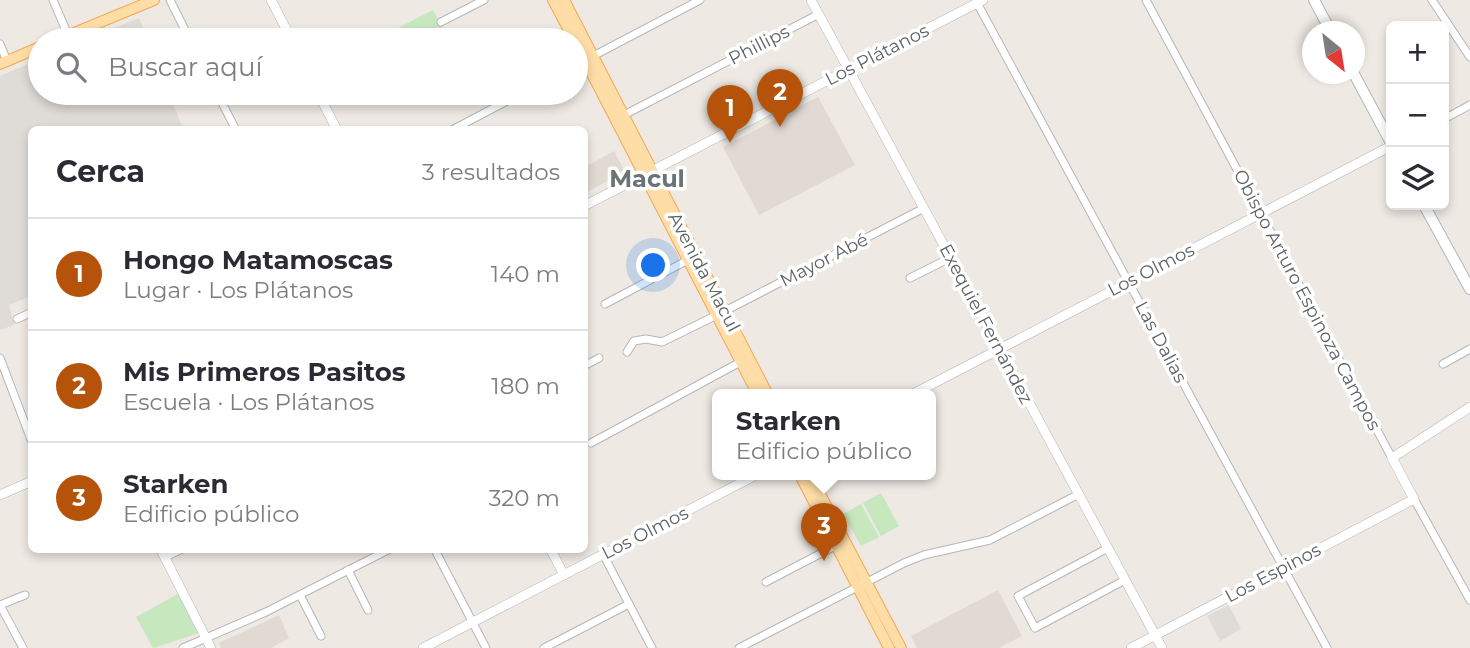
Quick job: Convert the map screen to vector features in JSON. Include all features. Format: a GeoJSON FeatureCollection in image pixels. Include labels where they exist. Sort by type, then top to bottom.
{"type":"FeatureCollection","features":[{"type":"Feature","properties":{"kind":"main road"},"geometry":{"type":"LineString","coordinates":[[83,28],[128,5],[154,0]]}},
{"type":"Feature","properties":{"kind":"main road","name":"Avenida Macul"},"geometry":{"type":"LineString","coordinates":[[553,0],[568,28]]}},
{"type":"Feature","properties":{"kind":"main road","name":"Avenida Macul"},"geometry":{"type":"LineString","coordinates":[[564,0],[573,28]]}},
{"type":"Feature","properties":{"kind":"main road"},"geometry":{"type":"LineString","coordinates":[[1314,0],[1325,21]]}},
{"type":"Feature","properties":{"kind":"main road"},"geometry":{"type":"LineString","coordinates":[[4,62],[28,52]]}},
{"type":"Feature","properties":{"kind":"main road","name":"Avenida Macul"},"geometry":{"type":"LineString","coordinates":[[588,66],[624,115],[688,260],[721,313]]}},
{"type":"Feature","properties":{"kind":"main road","name":"Avenida Macul"},"geometry":{"type":"LineString","coordinates":[[588,67],[648,173],[745,359],[764,389]]}},
{"type":"Feature","properties":{"kind":"main road"},"geometry":{"type":"LineString","coordinates":[[1359,84],[1386,135]]}},
{"type":"Feature","properties":{"kind":"main road"},"geometry":{"type":"LineString","coordinates":[[1427,210],[1468,283]]}},
{"type":"Feature","properties":{"kind":"main road","name":"Avenida Macul"},"geometry":{"type":"LineString","coordinates":[[745,359],[756,389]]}},
{"type":"Feature","properties":{"kind":"main road"},"geometry":{"type":"LineString","coordinates":[[803,480],[836,545],[901,648]]}},
{"type":"Feature","properties":{"kind":"main road"},"geometry":{"type":"LineString","coordinates":[[812,480],[889,648]]}},
{"type":"Feature","properties":{"kind":"street"},"geometry":{"type":"LineString","coordinates":[[53,0],[65,28]]}},
{"type":"Feature","properties":{"kind":"street"},"geometry":{"type":"LineString","coordinates":[[170,0],[184,28]]}},
{"type":"Feature","properties":{"kind":"street"},"geometry":{"type":"LineString","coordinates":[[271,0],[286,28]]}},
{"type":"Feature","properties":{"kind":"street"},"geometry":{"type":"LineString","coordinates":[[441,22],[484,0]]}},
{"type":"Feature","properties":{"kind":"street"},"geometry":{"type":"LineString","coordinates":[[588,58],[700,0]]}},
{"type":"Feature","properties":{"kind":"street","name":"Exequiel Fernández"},"geometry":{"type":"LineString","coordinates":[[811,0],[1162,648]]}},
{"type":"Feature","properties":{"kind":"street","name":"Obispo Arturo Espinoza Campos"},"geometry":{"type":"LineString","coordinates":[[1146,0],[1470,600]]}},
{"type":"Feature","properties":{"kind":"street"},"geometry":{"type":"LineString","coordinates":[[1432,0],[1470,57]]}},
{"type":"Feature","properties":{"kind":"street","name":"Los Plátanos"},"geometry":{"type":"LineString","coordinates":[[588,204],[979,1]]}},
{"type":"Feature","properties":{"kind":"street","name":"Las Dalias"},"geometry":{"type":"LineString","coordinates":[[979,1],[1327,648]]}},
{"type":"Feature","properties":{"kind":"street","name":"Phillips"},"geometry":{"type":"LineString","coordinates":[[624,115],[819,14]]}},
{"type":"Feature","properties":{"kind":"street"},"geometry":{"type":"LineString","coordinates":[[0,44],[4,62]]}},
{"type":"Feature","properties":{"kind":"street"},"geometry":{"type":"LineString","coordinates":[[223,105],[234,126]]}},
{"type":"Feature","properties":{"kind":"street"},"geometry":{"type":"LineString","coordinates":[[324,105],[335,126]]}},
{"type":"Feature","properties":{"kind":"street"},"geometry":{"type":"LineString","coordinates":[[460,126],[499,105]]}},
{"type":"Feature","properties":{"kind":"street"},"geometry":{"type":"LineString","coordinates":[[1449,116],[1470,105]]}},
{"type":"Feature","properties":{"kind":"street","name":"Los Olmos"},"geometry":{"type":"LineString","coordinates":[[923,389],[1387,147]]}},
{"type":"Feature","properties":{"kind":"street","name":"Mayor Abé"},"geometry":{"type":"LineString","coordinates":[[626,352],[634,341],[646,339],[662,342],[924,208]]}},
{"type":"Feature","properties":{"kind":"street"},"geometry":{"type":"LineString","coordinates":[[911,278],[950,258]]}},
{"type":"Feature","properties":{"kind":"street"},"geometry":{"type":"LineString","coordinates":[[605,304],[688,260]]}},
{"type":"Feature","properties":{"kind":"street"},"geometry":{"type":"LineString","coordinates":[[17,319],[28,314]]}},
{"type":"Feature","properties":{"kind":"street"},"geometry":{"type":"LineString","coordinates":[[1443,364],[1470,349]]}},
{"type":"Feature","properties":{"kind":"street"},"geometry":{"type":"LineString","coordinates":[[0,358],[28,432]]}},
{"type":"Feature","properties":{"kind":"street"},"geometry":{"type":"LineString","coordinates":[[588,364],[599,358]]}},
{"type":"Feature","properties":{"kind":"street"},"geometry":{"type":"LineString","coordinates":[[591,443],[745,359]]}},
{"type":"Feature","properties":{"kind":"street"},"geometry":{"type":"LineString","coordinates":[[1392,458],[1470,407]]}},
{"type":"Feature","properties":{"kind":"street","name":"Los Olmos"},"geometry":{"type":"LineString","coordinates":[[427,647],[746,480]]}},
{"type":"Feature","properties":{"kind":"street"},"geometry":{"type":"LineString","coordinates":[[0,495],[28,483]]}},
{"type":"Feature","properties":{"kind":"street"},"geometry":{"type":"LineString","coordinates":[[739,648],[924,555],[990,540],[1079,494]]}},
{"type":"Feature","properties":{"kind":"street","name":"Los Espinos"},"geometry":{"type":"LineString","coordinates":[[1130,648],[1415,499]]}},
{"type":"Feature","properties":{"kind":"street"},"geometry":{"type":"LineString","coordinates":[[766,582],[836,545]]}},
{"type":"Feature","properties":{"kind":"street"},"geometry":{"type":"LineString","coordinates":[[1108,548],[1018,596],[1035,628],[1125,580]]}},
{"type":"Feature","properties":{"kind":"street"},"geometry":{"type":"LineString","coordinates":[[163,553],[209,643]]}},
{"type":"Feature","properties":{"kind":"street"},"geometry":{"type":"LineString","coordinates":[[183,648],[209,643],[382,553]]}},
{"type":"Feature","properties":{"kind":"street"},"geometry":{"type":"LineString","coordinates":[[437,553],[486,648]]}},
{"type":"Feature","properties":{"kind":"street"},"geometry":{"type":"LineString","coordinates":[[553,553],[564,575]]}},
{"type":"Feature","properties":{"kind":"street"},"geometry":{"type":"LineString","coordinates":[[603,554],[652,648]]}},
{"type":"Feature","properties":{"kind":"street"},"geometry":{"type":"LineString","coordinates":[[348,570],[368,610]]}},
{"type":"Feature","properties":{"kind":"street"},"geometry":{"type":"LineString","coordinates":[[23,648],[0,605],[25,595]]}},
{"type":"Feature","properties":{"kind":"street"},"geometry":{"type":"LineString","coordinates":[[300,595],[321,636]]}},
{"type":"Feature","properties":{"kind":"street"},"geometry":{"type":"LineString","coordinates":[[544,648],[629,604]]}},
{"type":"Feature","properties":{"kind":"shaded area"},"geometry":{"type":"Polygon","coordinates":[[[139,18],[143,28],[114,28],[139,18]]]}},
{"type":"Feature","properties":{"kind":"shaded area"},"geometry":{"type":"Polygon","coordinates":[[[28,64],[28,105],[174,105],[182,126],[28,126],[28,297],[9,305],[14,325],[0,330],[0,76],[28,64]]]}},
{"type":"Feature","properties":{"kind":"shaded area"},"geometry":{"type":"Polygon","coordinates":[[[818,97],[855,165],[759,215],[723,147],[818,97]]]}},
{"type":"Feature","properties":{"kind":"shaded area"},"geometry":{"type":"Polygon","coordinates":[[[614,151],[625,172],[588,191],[588,165],[614,151]]]}},
{"type":"Feature","properties":{"kind":"shaded area"},"geometry":{"type":"Polygon","coordinates":[[[998,590],[1022,636],[999,648],[917,648],[911,636],[998,590]]]}},
{"type":"Feature","properties":{"kind":"shaded area"},"geometry":{"type":"Polygon","coordinates":[[[1229,605],[1241,629],[1220,641],[1207,616],[1229,605]]]}},
{"type":"Feature","properties":{"kind":"shaded area"},"geometry":{"type":"Polygon","coordinates":[[[279,615],[289,638],[271,648],[221,648],[219,643],[279,615]]]}},
{"type":"Feature","properties":{"kind":"green space"},"geometry":{"type":"Polygon","coordinates":[[[433,10],[443,28],[398,28],[433,10]]]}},
{"type":"Feature","properties":{"kind":"green space"},"geometry":{"type":"Polygon","coordinates":[[[881,493],[899,526],[881,536],[863,503],[881,493]]]}},
{"type":"Feature","properties":{"kind":"green space"},"geometry":{"type":"Polygon","coordinates":[[[861,504],[879,537],[861,546],[843,514],[861,504]]]}},
{"type":"Feature","properties":{"kind":"green space"},"geometry":{"type":"Polygon","coordinates":[[[178,594],[199,633],[153,648],[136,617],[178,594]]]}},
{"type":"Feature","properties":{"kind":"place","name":"Mis Primeros Pasitos"},"geometry":{"type":"Point","coordinates":[780,127]}},
{"type":"Feature","properties":{"kind":"place","name":"Hongo Matamoscas"},"geometry":{"type":"Point","coordinates":[730,143]}},
{"type":"Feature","properties":{"kind":"place","name":"Starken"},"geometry":{"type":"Point","coordinates":[824,561]}},
{"type":"Feature","properties":{"kind":"district","name":"Macul"},"geometry":{"type":"Point","coordinates":[647,178]}}]}
